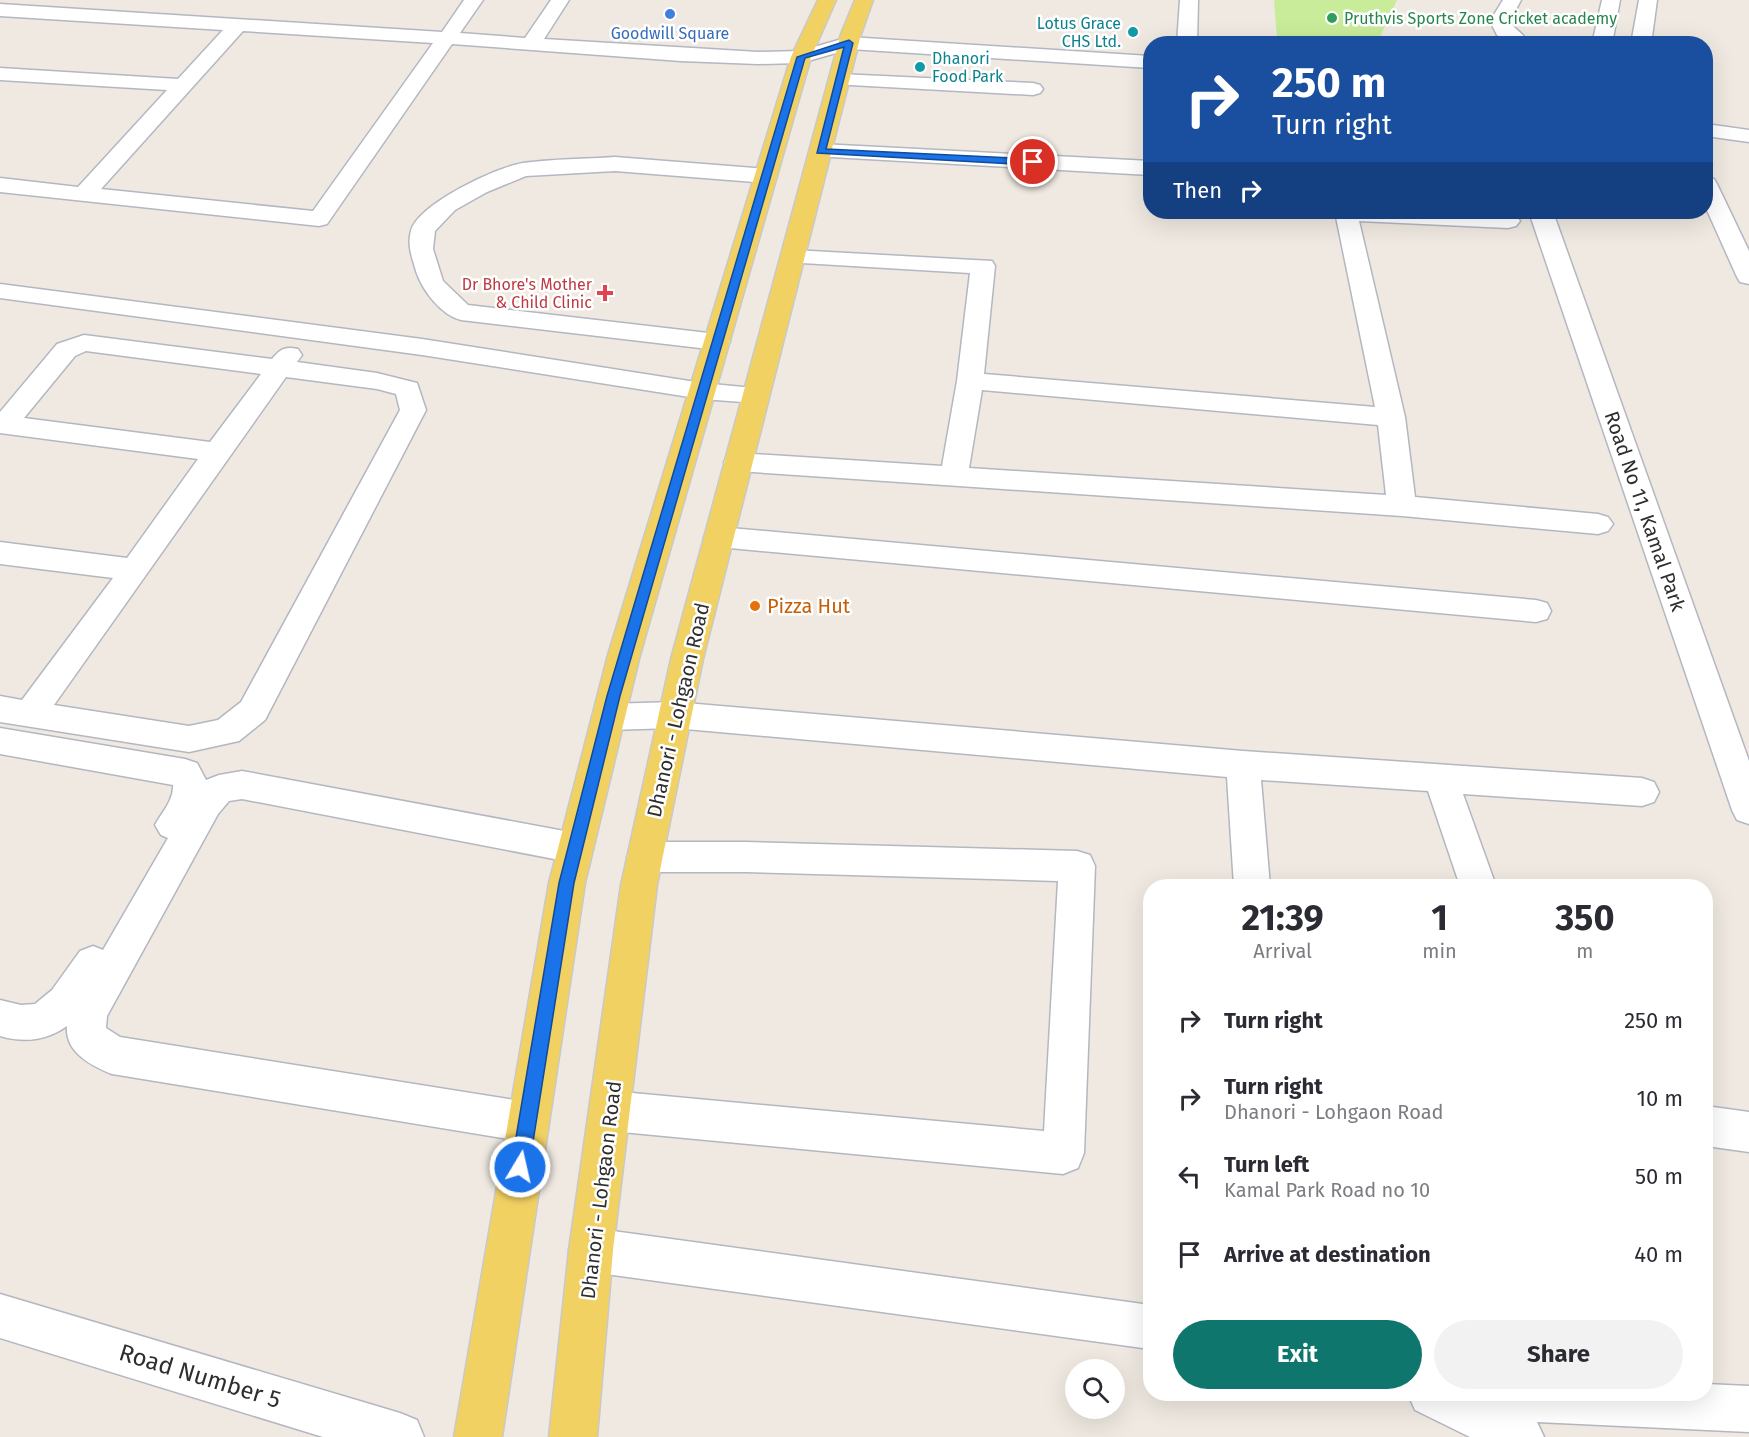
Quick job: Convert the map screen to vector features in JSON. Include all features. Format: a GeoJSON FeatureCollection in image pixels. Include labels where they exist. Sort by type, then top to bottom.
{"type":"FeatureCollection","features":[{"type":"Feature","properties":{"kind":"main road"},"geometry":{"type":"LineString","coordinates":[[478,1437],[527,1122],[567,883],[575,848],[624,655],[801,57],[827,0]]}},
{"type":"Feature","properties":{"kind":"main road","name":"Dhanori - Lohgaon Road"},"geometry":{"type":"LineString","coordinates":[[573,1437],[591,1250],[611,1112],[639,885],[674,715],[738,462],[849,43],[864,0]]}},
{"type":"Feature","properties":{"kind":"street"},"geometry":{"type":"LineString","coordinates":[[0,185],[319,219],[474,0]]}},
{"type":"Feature","properties":{"kind":"street"},"geometry":{"type":"LineString","coordinates":[[531,44],[560,0]]}},
{"type":"Feature","properties":{"kind":"street"},"geometry":{"type":"LineString","coordinates":[[1187,36],[1189,0]]}},
{"type":"Feature","properties":{"kind":"street"},"geometry":{"type":"LineString","coordinates":[[1512,0],[1500,21],[1504,31],[1512,36]]}},
{"type":"Feature","properties":{"kind":"street"},"geometry":{"type":"LineString","coordinates":[[1604,36],[1611,0]]}},
{"type":"Feature","properties":{"kind":"street"},"geometry":{"type":"LineString","coordinates":[[1642,36],[1648,0]]}},
{"type":"Feature","properties":{"kind":"street"},"geometry":{"type":"LineString","coordinates":[[0,10],[681,55],[801,57],[849,43],[1143,62]]}},
{"type":"Feature","properties":{"kind":"street"},"geometry":{"type":"LineString","coordinates":[[84,194],[238,26]]}},
{"type":"Feature","properties":{"kind":"street"},"geometry":{"type":"LineString","coordinates":[[0,74],[183,85]]}},
{"type":"Feature","properties":{"kind":"street"},"geometry":{"type":"LineString","coordinates":[[839,80],[1033,89]]}},
{"type":"Feature","properties":{"kind":"street"},"geometry":{"type":"LineString","coordinates":[[1713,131],[1749,136]]}},
{"type":"Feature","properties":{"kind":"street"},"geometry":{"type":"LineString","coordinates":[[821,151],[1143,168]]}},
{"type":"Feature","properties":{"kind":"street"},"geometry":{"type":"LineString","coordinates":[[717,342],[461,312],[432,284],[421,249],[423,229],[447,205],[479,187],[523,170],[615,164],[766,176]]}},
{"type":"Feature","properties":{"kind":"street"},"geometry":{"type":"LineString","coordinates":[[1713,199],[1749,277]]}},
{"type":"Feature","properties":{"kind":"street"},"geometry":{"type":"LineString","coordinates":[[1347,219],[1391,417],[1402,506]]}},
{"type":"Feature","properties":{"kind":"street"},"geometry":{"type":"LineString","coordinates":[[1468,219],[1508,221]]}},
{"type":"Feature","properties":{"kind":"street","name":"Road No 11, Kamal Park"},"geometry":{"type":"LineString","coordinates":[[1543,219],[1749,810]]}},
{"type":"Feature","properties":{"kind":"street"},"geometry":{"type":"LineString","coordinates":[[793,257],[983,266],[970,381],[954,476]]}},
{"type":"Feature","properties":{"kind":"street"},"geometry":{"type":"LineString","coordinates":[[0,291],[472,354],[702,391],[756,395]]}},
{"type":"Feature","properties":{"kind":"street"},"geometry":{"type":"LineString","coordinates":[[15,711],[135,570],[217,452],[306,331]]}},
{"type":"Feature","properties":{"kind":"street"},"geometry":{"type":"LineString","coordinates":[[2,425],[66,350],[84,343],[377,381],[408,390],[413,410],[253,711],[227,732],[189,739],[15,711]]}},
{"type":"Feature","properties":{"kind":"street"},"geometry":{"type":"LineString","coordinates":[[970,381],[1391,417]]}},
{"type":"Feature","properties":{"kind":"street"},"geometry":{"type":"LineString","coordinates":[[2,425],[217,452]]}},
{"type":"Feature","properties":{"kind":"street"},"geometry":{"type":"LineString","coordinates":[[738,462],[1402,506],[1598,524]]}},
{"type":"Feature","properties":{"kind":"street"},"geometry":{"type":"LineString","coordinates":[[719,537],[1536,611]]}},
{"type":"Feature","properties":{"kind":"street"},"geometry":{"type":"LineString","coordinates":[[0,553],[135,570]]}},
{"type":"Feature","properties":{"kind":"street"},"geometry":{"type":"LineString","coordinates":[[608,717],[674,715],[1243,765],[1642,792]]}},
{"type":"Feature","properties":{"kind":"street"},"geometry":{"type":"LineString","coordinates":[[0,741],[185,773],[192,783],[191,795],[74,995],[49,1018],[25,1023],[0,1018]]}},
{"type":"Feature","properties":{"kind":"street"},"geometry":{"type":"LineString","coordinates":[[1243,765],[1251,879]]}},
{"type":"Feature","properties":{"kind":"street"},"geometry":{"type":"LineString","coordinates":[[1440,778],[1476,879]]}},
{"type":"Feature","properties":{"kind":"street"},"geometry":{"type":"LineString","coordinates":[[527,1122],[112,1055],[86,1037],[87,1013],[206,804],[219,789],[242,785],[575,848]]}},
{"type":"Feature","properties":{"kind":"street"},"geometry":{"type":"LineString","coordinates":[[611,1112],[1062,1153],[1077,866],[746,857],[645,857]]}},
{"type":"Feature","properties":{"kind":"street"},"geometry":{"type":"LineString","coordinates":[[1713,1127],[1749,1132]]}},
{"type":"Feature","properties":{"kind":"street"},"geometry":{"type":"LineString","coordinates":[[591,1250],[1143,1326]]}},
{"type":"Feature","properties":{"kind":"street","name":"Road Number 5"},"geometry":{"type":"LineString","coordinates":[[0,1316],[400,1437]]}},
{"type":"Feature","properties":{"kind":"street"},"geometry":{"type":"LineString","coordinates":[[1447,1401],[1520,1437]]}},
{"type":"Feature","properties":{"kind":"street"},"geometry":{"type":"LineString","coordinates":[[1580,1401],[1749,1409]]}},
{"type":"Feature","properties":{"kind":"green space","name":"Pruthvis Sports Zone Cricket academy"},"geometry":{"type":"Polygon","coordinates":[[[1274,0],[1397,0],[1380,36],[1277,36],[1274,0]]]}},
{"type":"Feature","properties":{"kind":"place","name":"Goodwill Square"},"geometry":{"type":"Point","coordinates":[670,14]}},
{"type":"Feature","properties":{"kind":"place","name":"Pruthvis Sports Zone Cricket academy"},"geometry":{"type":"Point","coordinates":[1332,18]}},
{"type":"Feature","properties":{"kind":"place","name":"Lotus Grace CHS Ltd."},"geometry":{"type":"Point","coordinates":[1133,32]}},
{"type":"Feature","properties":{"kind":"place","name":"Dhanori Food Park"},"geometry":{"type":"Point","coordinates":[920,67]}},
{"type":"Feature","properties":{"kind":"place","name":"Dr Bhore's Mother & Child Clinic"},"geometry":{"type":"Point","coordinates":[605,293]}},
{"type":"Feature","properties":{"kind":"place","name":"Pizza Hut"},"geometry":{"type":"Point","coordinates":[755,606]}},
{"type":"Feature","properties":{"kind":"route"},"geometry":{"type":"LineString","coordinates":[[520,1167],[567,883],[624,655],[801,57],[849,43],[821,151],[1033,162]]}}]}
